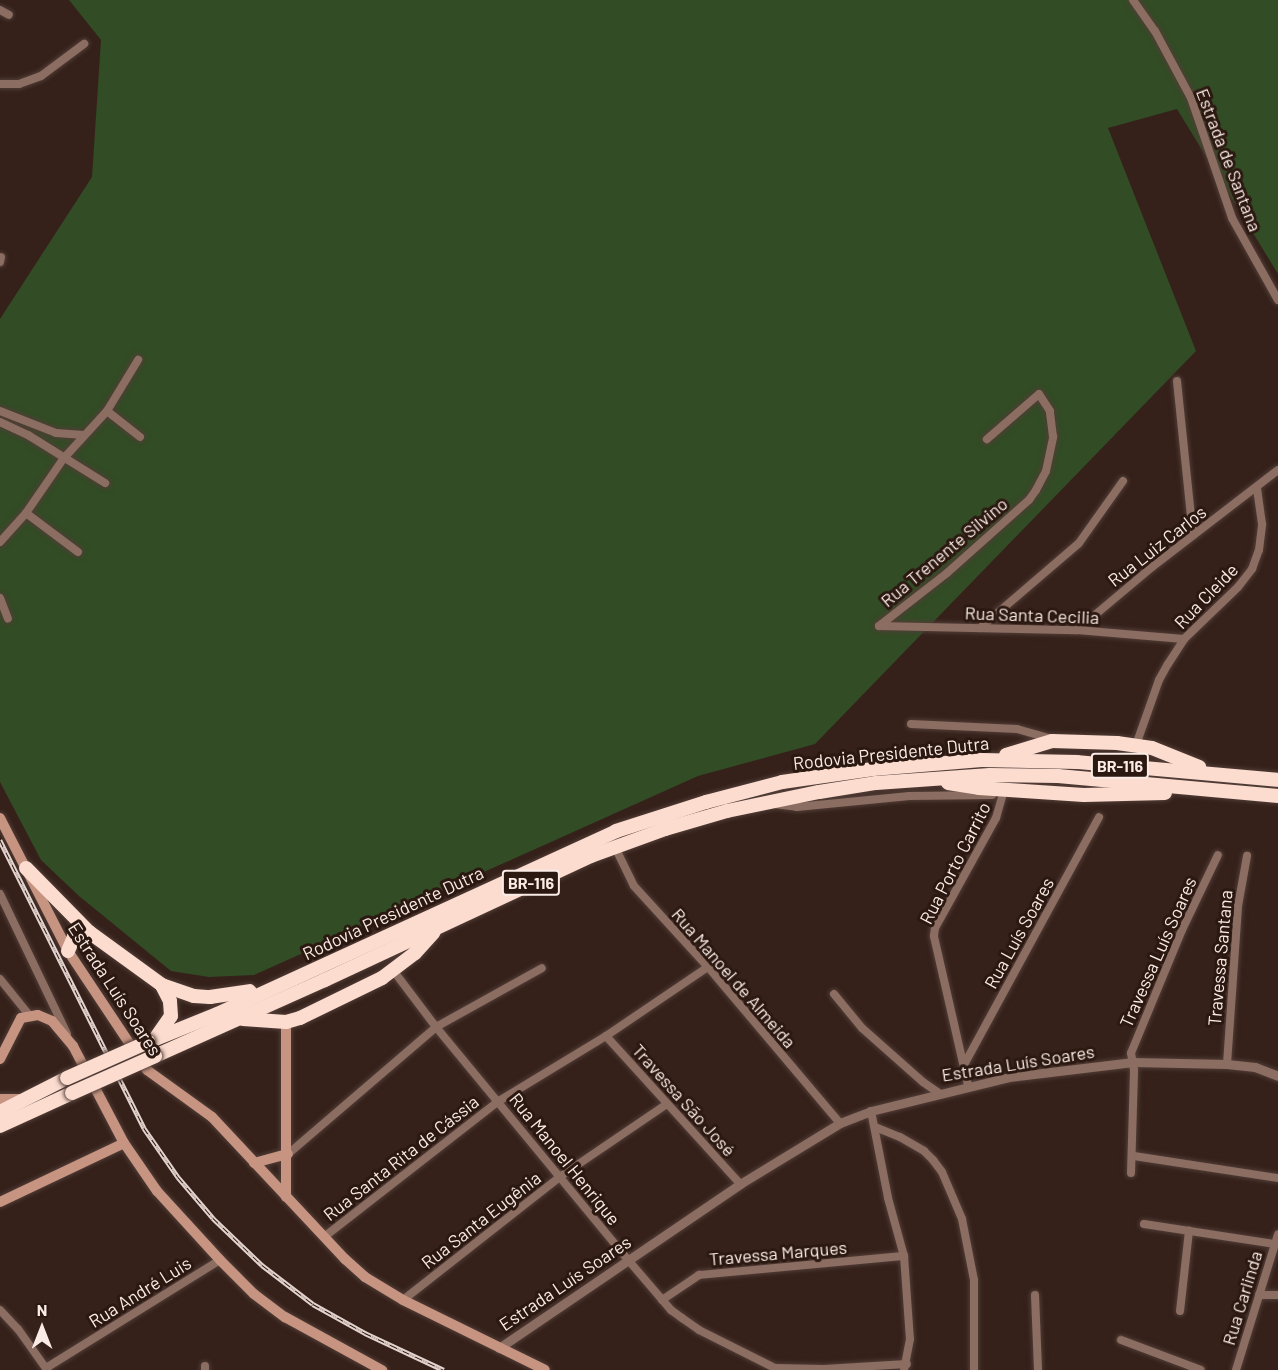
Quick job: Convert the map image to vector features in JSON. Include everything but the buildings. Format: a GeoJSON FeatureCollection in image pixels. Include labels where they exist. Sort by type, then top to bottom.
{"type":"FeatureCollection","features":[{"type":"Feature","properties":{"kind":"highway"},"geometry":{"type":"LineString","coordinates":[[838,774],[852,767],[1007,755],[1047,742],[1059,741],[1136,745],[1167,753],[1194,766],[1278,774]]}},
{"type":"Feature","properties":{"kind":"highway","name":"Rodovia Presidente Dutra"},"geometry":{"type":"LineString","coordinates":[[0,1112],[67,1078],[247,1000],[459,902],[639,823],[782,782],[838,774],[982,760],[1036,760],[1278,780]]}},
{"type":"Feature","properties":{"kind":"highway","name":"Rodovia Presidente Dutra"},"geometry":{"type":"LineString","coordinates":[[0,1126],[615,847],[665,829],[767,802],[841,788],[990,775],[1058,776],[1278,796]]}},
{"type":"Feature","properties":{"kind":"highway"},"geometry":{"type":"LineString","coordinates":[[928,779],[1007,792],[1084,795],[1169,794],[1278,805]]}},
{"type":"Feature","properties":{"kind":"highway"},"geometry":{"type":"LineString","coordinates":[[26,868],[89,932],[162,985],[195,996],[223,997],[243,994],[398,925],[459,902]]}},
{"type":"Feature","properties":{"kind":"highway"},"geometry":{"type":"LineString","coordinates":[[241,1018],[286,1022],[362,989],[415,953],[439,927]]}},
{"type":"Feature","properties":{"kind":"highway"},"geometry":{"type":"LineString","coordinates":[[68,951],[74,937],[79,933],[89,932]]}},
{"type":"Feature","properties":{"kind":"highway"},"geometry":{"type":"LineString","coordinates":[[151,1041],[167,1025],[171,1016],[170,1001],[162,985]]}},
{"type":"Feature","properties":{"kind":"highway"},"geometry":{"type":"LineString","coordinates":[[0,1134],[20,1117]]}},
{"type":"Feature","properties":{"kind":"main road","name":"Estrada Luís Soares"},"geometry":{"type":"LineString","coordinates":[[0,818],[68,951],[147,1070],[204,1110],[354,1268],[403,1300],[499,1348]]}},
{"type":"Feature","properties":{"kind":"main road"},"geometry":{"type":"LineString","coordinates":[[0,1059],[15,1026],[29,1015],[42,1016],[52,1021],[73,1046],[124,1143],[157,1191],[220,1260],[254,1294],[285,1317],[382,1370]]}},
{"type":"Feature","properties":{"kind":"main road"},"geometry":{"type":"LineString","coordinates":[[286,1022],[288,1154],[286,1197]]}},
{"type":"Feature","properties":{"kind":"main road"},"geometry":{"type":"LineString","coordinates":[[0,1099],[28,1099]]}},
{"type":"Feature","properties":{"kind":"main road"},"geometry":{"type":"LineString","coordinates":[[0,1202],[124,1143]]}},
{"type":"Feature","properties":{"kind":"main road"},"geometry":{"type":"LineString","coordinates":[[254,1162],[288,1154]]}},
{"type":"Feature","properties":{"kind":"main road"},"geometry":{"type":"LineString","coordinates":[[499,1348],[545,1370]]}},
{"type":"Feature","properties":{"kind":"street","name":"Estrada de Santana"},"geometry":{"type":"LineString","coordinates":[[1133,0],[1155,31],[1191,98],[1232,218],[1278,300]]}},
{"type":"Feature","properties":{"kind":"street"},"geometry":{"type":"LineString","coordinates":[[0,10],[9,15]]}},
{"type":"Feature","properties":{"kind":"street"},"geometry":{"type":"LineString","coordinates":[[0,84],[19,84],[41,76],[84,44]]}},
{"type":"Feature","properties":{"kind":"street"},"geometry":{"type":"LineString","coordinates":[[0,542],[26,513],[64,458],[107,411],[138,360]]}},
{"type":"Feature","properties":{"kind":"street"},"geometry":{"type":"LineString","coordinates":[[1177,381],[1193,536]]}},
{"type":"Feature","properties":{"kind":"street","name":"Rua Trenente Silvino"},"geometry":{"type":"LineString","coordinates":[[879,626],[947,573],[1029,500],[1046,471],[1053,437],[1050,411],[1039,394],[987,439]]}},
{"type":"Feature","properties":{"kind":"street"},"geometry":{"type":"LineString","coordinates":[[0,411],[56,433],[84,435]]}},
{"type":"Feature","properties":{"kind":"street"},"geometry":{"type":"LineString","coordinates":[[107,411],[140,437]]}},
{"type":"Feature","properties":{"kind":"street"},"geometry":{"type":"LineString","coordinates":[[0,422],[28,435],[105,483]]}},
{"type":"Feature","properties":{"kind":"street"},"geometry":{"type":"LineString","coordinates":[[1257,487],[1278,470]]}},
{"type":"Feature","properties":{"kind":"street"},"geometry":{"type":"LineString","coordinates":[[980,628],[1079,543],[1123,481]]}},
{"type":"Feature","properties":{"kind":"street","name":"Rua Luiz Carlos"},"geometry":{"type":"LineString","coordinates":[[1077,630],[1257,487]]}},
{"type":"Feature","properties":{"kind":"street","name":"Rua Cleide"},"geometry":{"type":"LineString","coordinates":[[1136,745],[1159,680],[1184,639],[1238,587],[1252,569],[1259,550],[1262,524],[1257,487]]}},
{"type":"Feature","properties":{"kind":"street"},"geometry":{"type":"LineString","coordinates":[[26,513],[78,552]]}},
{"type":"Feature","properties":{"kind":"street"},"geometry":{"type":"LineString","coordinates":[[0,598],[8,619]]}},
{"type":"Feature","properties":{"kind":"street","name":"Rua Santa Cecilia"},"geometry":{"type":"LineString","coordinates":[[879,626],[1077,630],[1184,639]]}},
{"type":"Feature","properties":{"kind":"street"},"geometry":{"type":"LineString","coordinates":[[911,724],[1017,729],[1059,741]]}},
{"type":"Feature","properties":{"kind":"street"},"geometry":{"type":"LineString","coordinates":[[767,802],[797,807],[909,796],[1007,792]]}},
{"type":"Feature","properties":{"kind":"street","name":"Rua Porto Carrito"},"geometry":{"type":"LineString","coordinates":[[968,1085],[965,1063],[934,936],[935,928],[996,818],[1007,792]]}},
{"type":"Feature","properties":{"kind":"street","name":"Rua Luís Soares"},"geometry":{"type":"LineString","coordinates":[[965,1063],[1099,818]]}},
{"type":"Feature","properties":{"kind":"street","name":"Rua Manoel de Almeida"},"geometry":{"type":"LineString","coordinates":[[615,847],[634,886],[708,967],[840,1123]]}},
{"type":"Feature","properties":{"kind":"street","name":"Travessa Luís Soares"},"geometry":{"type":"LineString","coordinates":[[1131,1173],[1134,1156],[1131,1053],[1218,855]]}},
{"type":"Feature","properties":{"kind":"street","name":"Travessa Santana"},"geometry":{"type":"LineString","coordinates":[[1227,1064],[1238,906],[1247,856]]}},
{"type":"Feature","properties":{"kind":"street"},"geometry":{"type":"LineString","coordinates":[[0,894],[73,1046]]}},
{"type":"Feature","properties":{"kind":"street","name":"Rua Santa Rita de Cássia"},"geometry":{"type":"LineString","coordinates":[[324,1237],[499,1101],[606,1036],[708,967]]}},
{"type":"Feature","properties":{"kind":"street"},"geometry":{"type":"LineString","coordinates":[[288,1154],[436,1027],[542,968]]}},
{"type":"Feature","properties":{"kind":"street","name":"Rua Manoel Henrique"},"geometry":{"type":"LineString","coordinates":[[393,970],[436,1027],[671,1310],[699,1330],[776,1368],[906,1367]]}},
{"type":"Feature","properties":{"kind":"street"},"geometry":{"type":"LineString","coordinates":[[0,979],[29,1015]]}},
{"type":"Feature","properties":{"kind":"street"},"geometry":{"type":"LineString","coordinates":[[834,994],[862,1028],[923,1082],[939,1093]]}},
{"type":"Feature","properties":{"kind":"street","name":"Travessa São José"},"geometry":{"type":"LineString","coordinates":[[606,1036],[740,1184]]}},
{"type":"Feature","properties":{"kind":"street","name":"Estrada Luís Soares"},"geometry":{"type":"LineString","coordinates":[[499,1348],[740,1184],[840,1123],[871,1111],[968,1085],[1133,1062],[1227,1064],[1255,1068],[1278,1076]]}},
{"type":"Feature","properties":{"kind":"street","name":"Rua Santa Eugênia"},"geometry":{"type":"LineString","coordinates":[[403,1300],[561,1176],[668,1104]]}},
{"type":"Feature","properties":{"kind":"street"},"geometry":{"type":"LineString","coordinates":[[871,1111],[888,1198],[904,1256],[910,1327],[906,1367]]}},
{"type":"Feature","properties":{"kind":"street"},"geometry":{"type":"LineString","coordinates":[[875,1127],[900,1137],[924,1151],[933,1160],[942,1172],[962,1219],[974,1280],[974,1370]]}},
{"type":"Feature","properties":{"kind":"street"},"geometry":{"type":"LineString","coordinates":[[1134,1156],[1278,1178]]}},
{"type":"Feature","properties":{"kind":"street"},"geometry":{"type":"LineString","coordinates":[[1144,1224],[1275,1244]]}},
{"type":"Feature","properties":{"kind":"street"},"geometry":{"type":"LineString","coordinates":[[1180,1311],[1189,1231]]}},
{"type":"Feature","properties":{"kind":"street","name":"Rua Carlinda"},"geometry":{"type":"LineString","coordinates":[[1236,1370],[1278,1234]]}},
{"type":"Feature","properties":{"kind":"street","name":"Travessa Marques"},"geometry":{"type":"LineString","coordinates":[[662,1300],[699,1275],[904,1256]]}},
{"type":"Feature","properties":{"kind":"street","name":"Rua André Luis"},"geometry":{"type":"LineString","coordinates":[[46,1369],[220,1260]]}},
{"type":"Feature","properties":{"kind":"street"},"geometry":{"type":"LineString","coordinates":[[1035,1295],[1038,1370]]}},
{"type":"Feature","properties":{"kind":"street"},"geometry":{"type":"LineString","coordinates":[[1259,1295],[1278,1295]]}},
{"type":"Feature","properties":{"kind":"street"},"geometry":{"type":"LineString","coordinates":[[0,1310],[18,1329],[46,1369]]}},
{"type":"Feature","properties":{"kind":"street"},"geometry":{"type":"LineString","coordinates":[[1121,1340],[1201,1370]]}},
{"type":"Feature","properties":{"kind":"green space"},"geometry":{"type":"Polygon","coordinates":[[[69,0],[1278,0],[1278,274],[1177,109],[1108,128],[1196,351],[815,744],[698,776],[254,975],[209,977],[171,971],[79,896],[41,860],[0,782],[0,319],[92,177],[101,40],[69,0]]]}},
{"type":"Feature","properties":{"kind":"railway"},"geometry":{"type":"LineString","coordinates":[[0,840],[144,1128],[178,1177],[213,1218],[262,1265],[313,1304],[365,1333],[444,1370]]}}]}
